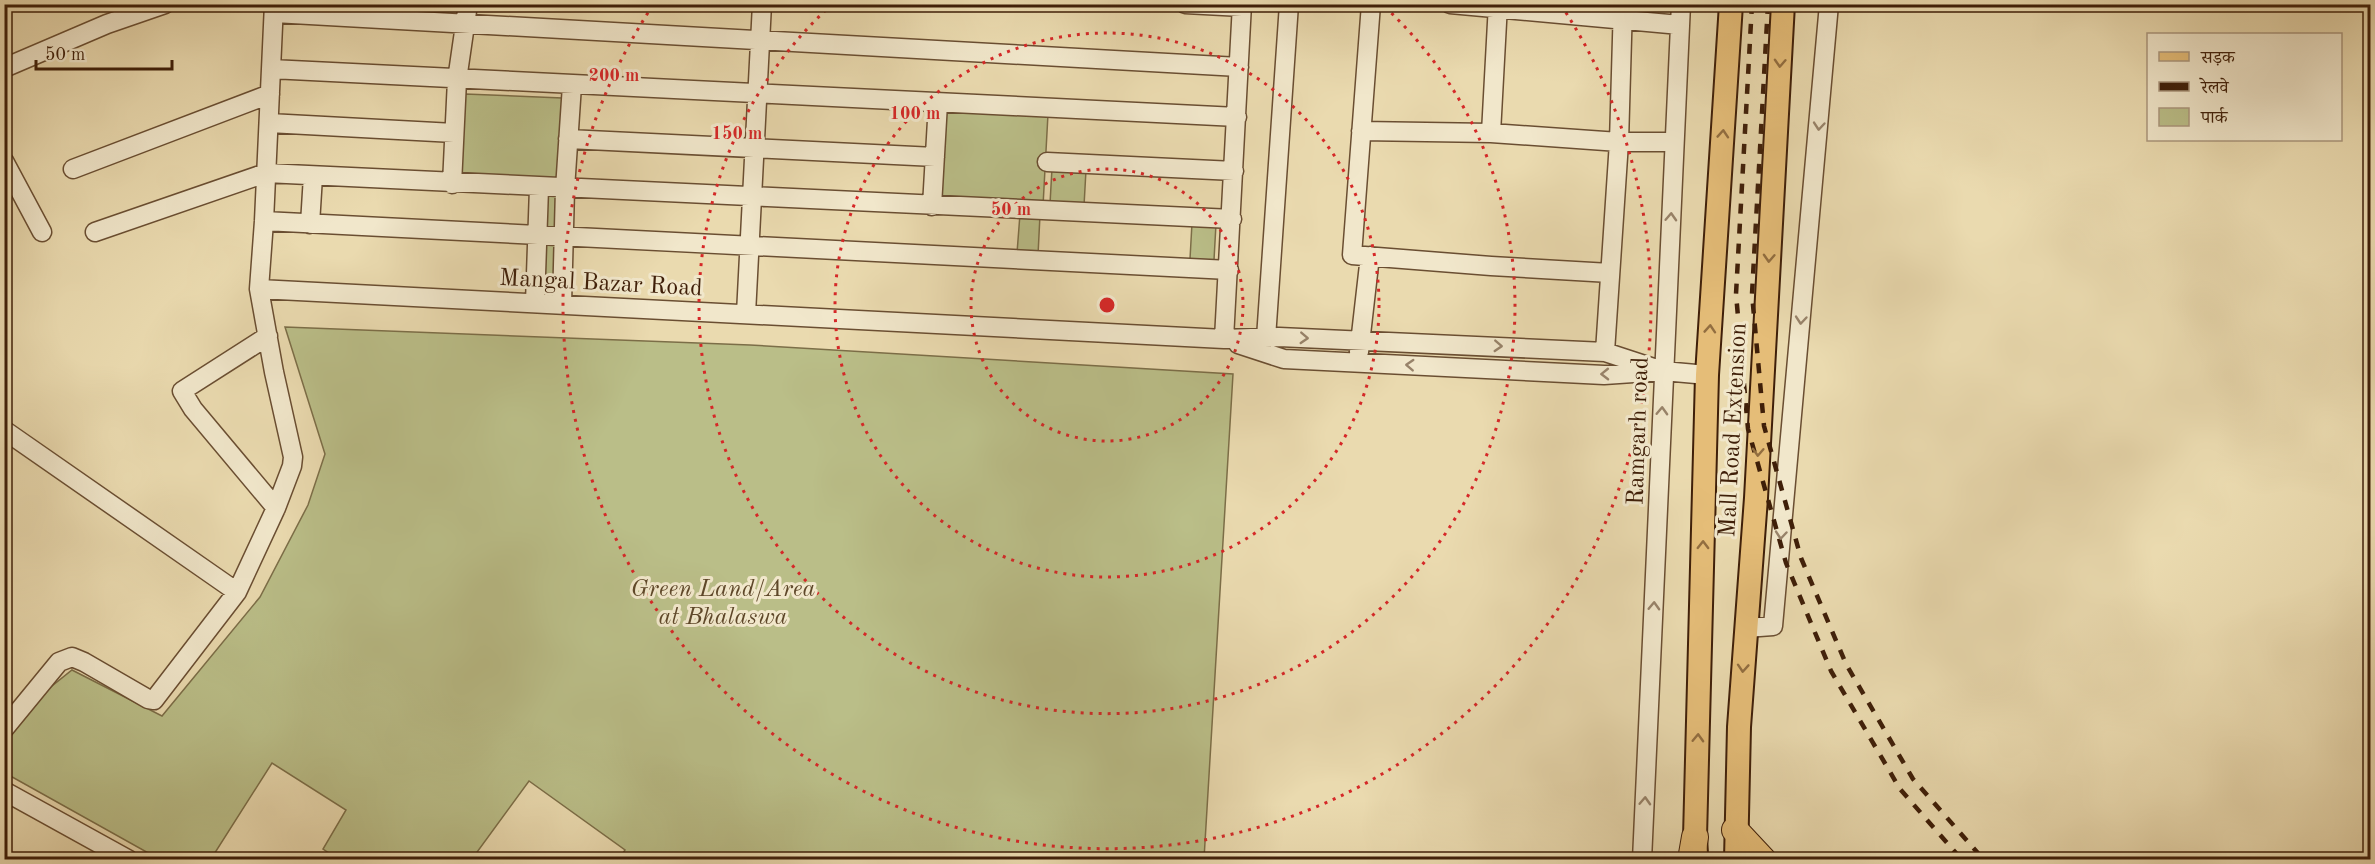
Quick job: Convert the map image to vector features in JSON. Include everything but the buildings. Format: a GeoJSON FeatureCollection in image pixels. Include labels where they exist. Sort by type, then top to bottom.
{"type":"FeatureCollection","features":[{"type":"Feature","properties":{"kind":"highway"},"geometry":{"type":"LineString","coordinates":[[1735,830],[1763,860]]}},
{"type":"Feature","properties":{"kind":"main road","name":"Mall Road Extension"},"geometry":{"type":"LineString","coordinates":[[1694,852],[1707,375],[1731,4]]}},
{"type":"Feature","properties":{"kind":"main road","name":"Mall Road Extension"},"geometry":{"type":"LineString","coordinates":[[1736,860],[1738,727],[1756,486],[1783,4]]}},
{"type":"Feature","properties":{"kind":"street"},"geometry":{"type":"LineString","coordinates":[[4,68],[107,24],[165,4]]}},
{"type":"Feature","properties":{"kind":"street"},"geometry":{"type":"LineString","coordinates":[[452,183],[457,80],[468,4]]}},
{"type":"Feature","properties":{"kind":"street"},"geometry":{"type":"LineString","coordinates":[[746,314],[762,4]]}},
{"type":"Feature","properties":{"kind":"street"},"geometry":{"type":"LineString","coordinates":[[1185,4],[1242,6],[1224,339]]}},
{"type":"Feature","properties":{"kind":"street"},"geometry":{"type":"LineString","coordinates":[[1266,338],[1289,4]]}},
{"type":"Feature","properties":{"kind":"street"},"geometry":{"type":"LineString","coordinates":[[1371,4],[1352,255],[1491,267],[1610,273]]}},
{"type":"Feature","properties":{"kind":"street"},"geometry":{"type":"LineString","coordinates":[[1450,4],[1622,13],[1680,26]]}},
{"type":"Feature","properties":{"kind":"street","name":"Ramgarh road"},"geometry":{"type":"LineString","coordinates":[[1642,860],[1680,4]]}},
{"type":"Feature","properties":{"kind":"street"},"geometry":{"type":"LineString","coordinates":[[1746,628],[1773,626],[1829,4]]}},
{"type":"Feature","properties":{"kind":"street"},"geometry":{"type":"LineString","coordinates":[[1491,133],[1498,7]]}},
{"type":"Feature","properties":{"kind":"street"},"geometry":{"type":"LineString","coordinates":[[4,729],[58,662],[72,657],[148,699],[154,700],[237,592],[276,508],[292,466],[293,449],[259,289],[274,9],[466,24],[1239,67]]}},
{"type":"Feature","properties":{"kind":"street"},"geometry":{"type":"LineString","coordinates":[[1605,352],[1619,142],[1622,13]]}},
{"type":"Feature","properties":{"kind":"street"},"geometry":{"type":"LineString","coordinates":[[271,69],[1237,117]]}},
{"type":"Feature","properties":{"kind":"street"},"geometry":{"type":"LineString","coordinates":[[562,304],[565,189],[572,85]]}},
{"type":"Feature","properties":{"kind":"street"},"geometry":{"type":"LineString","coordinates":[[74,169],[270,94]]}},
{"type":"Feature","properties":{"kind":"street"},"geometry":{"type":"LineString","coordinates":[[932,206],[938,103]]}},
{"type":"Feature","properties":{"kind":"street"},"geometry":{"type":"LineString","coordinates":[[269,123],[454,133]]}},
{"type":"Feature","properties":{"kind":"street"},"geometry":{"type":"LineString","coordinates":[[1361,131],[1491,133],[1619,142],[1674,142]]}},
{"type":"Feature","properties":{"kind":"street"},"geometry":{"type":"LineString","coordinates":[[568,139],[935,157]]}},
{"type":"Feature","properties":{"kind":"street"},"geometry":{"type":"LineString","coordinates":[[4,161],[42,232]]}},
{"type":"Feature","properties":{"kind":"street"},"geometry":{"type":"LineString","coordinates":[[1047,162],[1234,171]]}},
{"type":"Feature","properties":{"kind":"street"},"geometry":{"type":"LineString","coordinates":[[95,232],[266,173],[539,188],[1232,219]]}},
{"type":"Feature","properties":{"kind":"street"},"geometry":{"type":"LineString","coordinates":[[310,224],[313,176]]}},
{"type":"Feature","properties":{"kind":"street"},"geometry":{"type":"LineString","coordinates":[[534,303],[539,188]]}},
{"type":"Feature","properties":{"kind":"street"},"geometry":{"type":"LineString","coordinates":[[264,222],[1229,270]]}},
{"type":"Feature","properties":{"kind":"street"},"geometry":{"type":"LineString","coordinates":[[1358,362],[1370,256]]}},
{"type":"Feature","properties":{"kind":"street","name":"Mangal Bazar Road"},"geometry":{"type":"LineString","coordinates":[[259,289],[1224,339]]}},
{"type":"Feature","properties":{"kind":"street"},"geometry":{"type":"LineString","coordinates":[[268,336],[182,391],[193,409],[276,508]]}},
{"type":"Feature","properties":{"kind":"street"},"geometry":{"type":"LineString","coordinates":[[1224,339],[1361,341],[1605,352],[1663,371]]}},
{"type":"Feature","properties":{"kind":"street"},"geometry":{"type":"LineString","coordinates":[[1224,339],[1284,359],[1604,375],[1663,371],[1707,375]]}},
{"type":"Feature","properties":{"kind":"street"},"geometry":{"type":"LineString","coordinates":[[4,430],[237,592]]}},
{"type":"Feature","properties":{"kind":"street"},"geometry":{"type":"LineString","coordinates":[[4,791],[129,860]]}},
{"type":"Feature","properties":{"kind":"green space"},"geometry":{"type":"Polygon","coordinates":[[[465,94],[562,98],[559,183],[461,179],[465,94]]]}},
{"type":"Feature","properties":{"kind":"green space"},"geometry":{"type":"Polygon","coordinates":[[[942,109],[1048,114],[1043,206],[939,198],[942,109]]]}},
{"type":"Feature","properties":{"kind":"green space"},"geometry":{"type":"Polygon","coordinates":[[[1052,168],[1086,170],[1084,206],[1050,204],[1052,168]]]}},
{"type":"Feature","properties":{"kind":"green space"},"geometry":{"type":"Polygon","coordinates":[[[543,192],[562,193],[559,286],[540,285],[543,192]]]}},
{"type":"Feature","properties":{"kind":"green space"},"geometry":{"type":"Polygon","coordinates":[[[1020,214],[1040,215],[1038,255],[1017,253],[1020,214]]]}},
{"type":"Feature","properties":{"kind":"green space"},"geometry":{"type":"Polygon","coordinates":[[[1192,223],[1216,224],[1214,260],[1190,259],[1192,223]]]}},
{"type":"Feature","properties":{"kind":"green space","name":"Green Land/Area at Bhalaswa"},"geometry":{"type":"Polygon","coordinates":[[[285,327],[750,345],[1233,374],[1204,859],[619,859],[625,850],[529,781],[472,859],[338,859],[323,849],[346,810],[272,763],[211,859],[159,859],[5,773],[4,743],[42,694],[72,670],[162,716],[260,597],[308,505],[325,454],[285,327]]]}},
{"type":"Feature","properties":{"kind":"railway"},"geometry":{"type":"LineString","coordinates":[[1752,4],[1736,294],[1748,429],[1786,563],[1831,671],[1900,789],[1962,860]]}},
{"type":"Feature","properties":{"kind":"railway"},"geometry":{"type":"LineString","coordinates":[[1768,4],[1752,294],[1764,426],[1801,558],[1846,664],[1913,779],[1984,860]]}}]}
